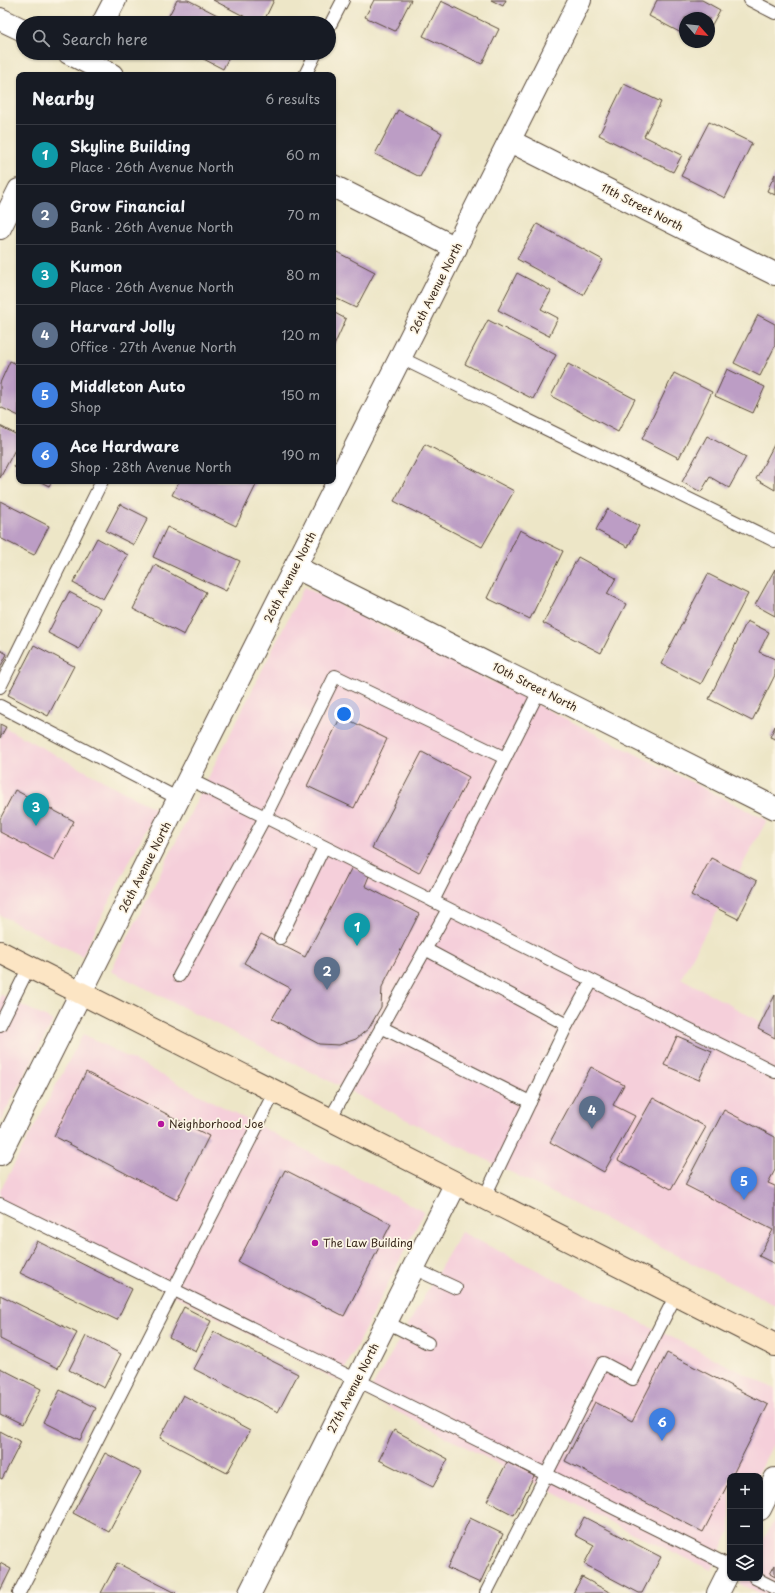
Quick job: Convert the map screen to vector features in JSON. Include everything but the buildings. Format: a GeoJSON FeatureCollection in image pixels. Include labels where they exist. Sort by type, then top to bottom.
{"type":"FeatureCollection","features":[{"type":"Feature","properties":{"kind":"main road"},"geometry":{"type":"LineString","coordinates":[[0,952],[676,1295],[774,1342]]}},
{"type":"Feature","properties":{"kind":"street"},"geometry":{"type":"LineString","coordinates":[[107,16],[115,0]]}},
{"type":"Feature","properties":{"kind":"street","name":"26th Avenue North"},"geometry":{"type":"LineString","coordinates":[[1,1152],[580,0]]}},
{"type":"Feature","properties":{"kind":"street"},"geometry":{"type":"LineString","coordinates":[[0,18],[16,26]]}},
{"type":"Feature","properties":{"kind":"street"},"geometry":{"type":"LineString","coordinates":[[79,60],[105,72]]}},
{"type":"Feature","properties":{"kind":"street","name":"11th Street North"},"geometry":{"type":"LineString","coordinates":[[510,141],[775,274]]}},
{"type":"Feature","properties":{"kind":"street"},"geometry":{"type":"LineString","coordinates":[[336,188],[456,248]]}},
{"type":"Feature","properties":{"kind":"street"},"geometry":{"type":"LineString","coordinates":[[0,228],[16,196]]}},
{"type":"Feature","properties":{"kind":"street","name":"10th Street North"},"geometry":{"type":"LineString","coordinates":[[295,567],[775,808]]}},
{"type":"Feature","properties":{"kind":"street","name":"27th Avenue North"},"geometry":{"type":"LineString","coordinates":[[250,1593],[456,1183]]}},
{"type":"Feature","properties":{"kind":"street"},"geometry":{"type":"LineString","coordinates":[[763,1503],[775,1479]]}},
{"type":"Feature","properties":{"kind":"street"},"geometry":{"type":"LineString","coordinates":[[718,1593],[727,1574]]}},
{"type":"Feature","properties":{"kind":"lane"},"geometry":{"type":"LineString","coordinates":[[335,16],[343,0]]}},
{"type":"Feature","properties":{"kind":"lane"},"geometry":{"type":"LineString","coordinates":[[750,0],[775,13]]}},
{"type":"Feature","properties":{"kind":"lane"},"geometry":{"type":"LineString","coordinates":[[306,72],[312,60]]}},
{"type":"Feature","properties":{"kind":"lane"},"geometry":{"type":"LineString","coordinates":[[401,358],[775,542]]}},
{"type":"Feature","properties":{"kind":"lane"},"geometry":{"type":"LineString","coordinates":[[0,687],[101,484]]}},
{"type":"Feature","properties":{"kind":"lane"},"geometry":{"type":"LineString","coordinates":[[179,976],[265,817],[336,676],[505,758]]}},
{"type":"Feature","properties":{"kind":"lane"},"geometry":{"type":"LineString","coordinates":[[433,901],[540,689]]}},
{"type":"Feature","properties":{"kind":"lane"},"geometry":{"type":"LineString","coordinates":[[0,706],[179,799]]}},
{"type":"Feature","properties":{"kind":"lane"},"geometry":{"type":"LineString","coordinates":[[189,779],[775,1072]]}},
{"type":"Feature","properties":{"kind":"lane"},"geometry":{"type":"LineString","coordinates":[[280,938],[324,847]]}},
{"type":"Feature","properties":{"kind":"lane"},"geometry":{"type":"LineString","coordinates":[[330,1119],[448,909]]}},
{"type":"Feature","properties":{"kind":"lane"},"geometry":{"type":"LineString","coordinates":[[425,949],[567,1025]]}},
{"type":"Feature","properties":{"kind":"lane"},"geometry":{"type":"LineString","coordinates":[[0,1025],[29,967]]}},
{"type":"Feature","properties":{"kind":"lane"},"geometry":{"type":"LineString","coordinates":[[484,1198],[567,1025],[592,981]]}},
{"type":"Feature","properties":{"kind":"lane"},"geometry":{"type":"LineString","coordinates":[[382,1027],[530,1102]]}},
{"type":"Feature","properties":{"kind":"lane"},"geometry":{"type":"LineString","coordinates":[[19,1593],[275,1092]]}},
{"type":"Feature","properties":{"kind":"lane"},"geometry":{"type":"LineString","coordinates":[[0,1204],[357,1380],[727,1565]]}},
{"type":"Feature","properties":{"kind":"lane"},"geometry":{"type":"LineString","coordinates":[[413,1268],[456,1288]]}},
{"type":"Feature","properties":{"kind":"lane"},"geometry":{"type":"LineString","coordinates":[[486,1593],[603,1363],[634,1379],[676,1295]]}},
{"type":"Feature","properties":{"kind":"lane"},"geometry":{"type":"LineString","coordinates":[[386,1322],[428,1343]]}},
{"type":"Feature","properties":{"kind":"lane"},"geometry":{"type":"LineString","coordinates":[[760,1581],[775,1588]]}},
{"type":"Feature","properties":{"kind":"shaded area"},"geometry":{"type":"Polygon","coordinates":[[[304,587],[767,820],[681,978],[775,1030],[775,1305],[111,971],[304,587]]]}},
{"type":"Feature","properties":{"kind":"shaded area"},"geometry":{"type":"Polygon","coordinates":[[[0,725],[156,809],[82,956],[0,915],[0,725]]]}},
{"type":"Feature","properties":{"kind":"shaded area"},"geometry":{"type":"Polygon","coordinates":[[[0,994],[53,1021],[0,1122],[0,994]]]}},
{"type":"Feature","properties":{"kind":"shaded area"},"geometry":{"type":"Polygon","coordinates":[[[83,1034],[424,1212],[339,1381],[0,1205],[0,1191],[83,1034]]]}},
{"type":"Feature","properties":{"kind":"shaded area"},"geometry":{"type":"Polygon","coordinates":[[[461,1232],[775,1389],[775,1440],[758,1473],[727,1473],[727,1538],[711,1570],[628,1531],[367,1396],[461,1232]]]}},
{"type":"Feature","properties":{"kind":"shaded area"},"geometry":{"type":"Polygon","coordinates":[[[775,1518],[775,1593],[758,1593],[740,1584],[742,1581],[763,1581],[763,1540],[775,1518]]]}},
{"type":"Feature","properties":{"kind":"place","name":"Kumon"},"geometry":{"type":"Point","coordinates":[36,826]}},
{"type":"Feature","properties":{"kind":"place","name":"Skyline Building"},"geometry":{"type":"Point","coordinates":[357,946]}},
{"type":"Feature","properties":{"kind":"place","name":"Grow Financial"},"geometry":{"type":"Point","coordinates":[327,990]}},
{"type":"Feature","properties":{"kind":"place","name":"Neighborhood Joe"},"geometry":{"type":"Point","coordinates":[161,1124]}},
{"type":"Feature","properties":{"kind":"place","name":"Harvard Jolly"},"geometry":{"type":"Point","coordinates":[592,1129]}},
{"type":"Feature","properties":{"kind":"place","name":"Middleton Auto"},"geometry":{"type":"Point","coordinates":[744,1200]}},
{"type":"Feature","properties":{"kind":"place","name":"The Law Building"},"geometry":{"type":"Point","coordinates":[315,1243]}},
{"type":"Feature","properties":{"kind":"place","name":"Ace Hardware"},"geometry":{"type":"Point","coordinates":[662,1441]}}]}
